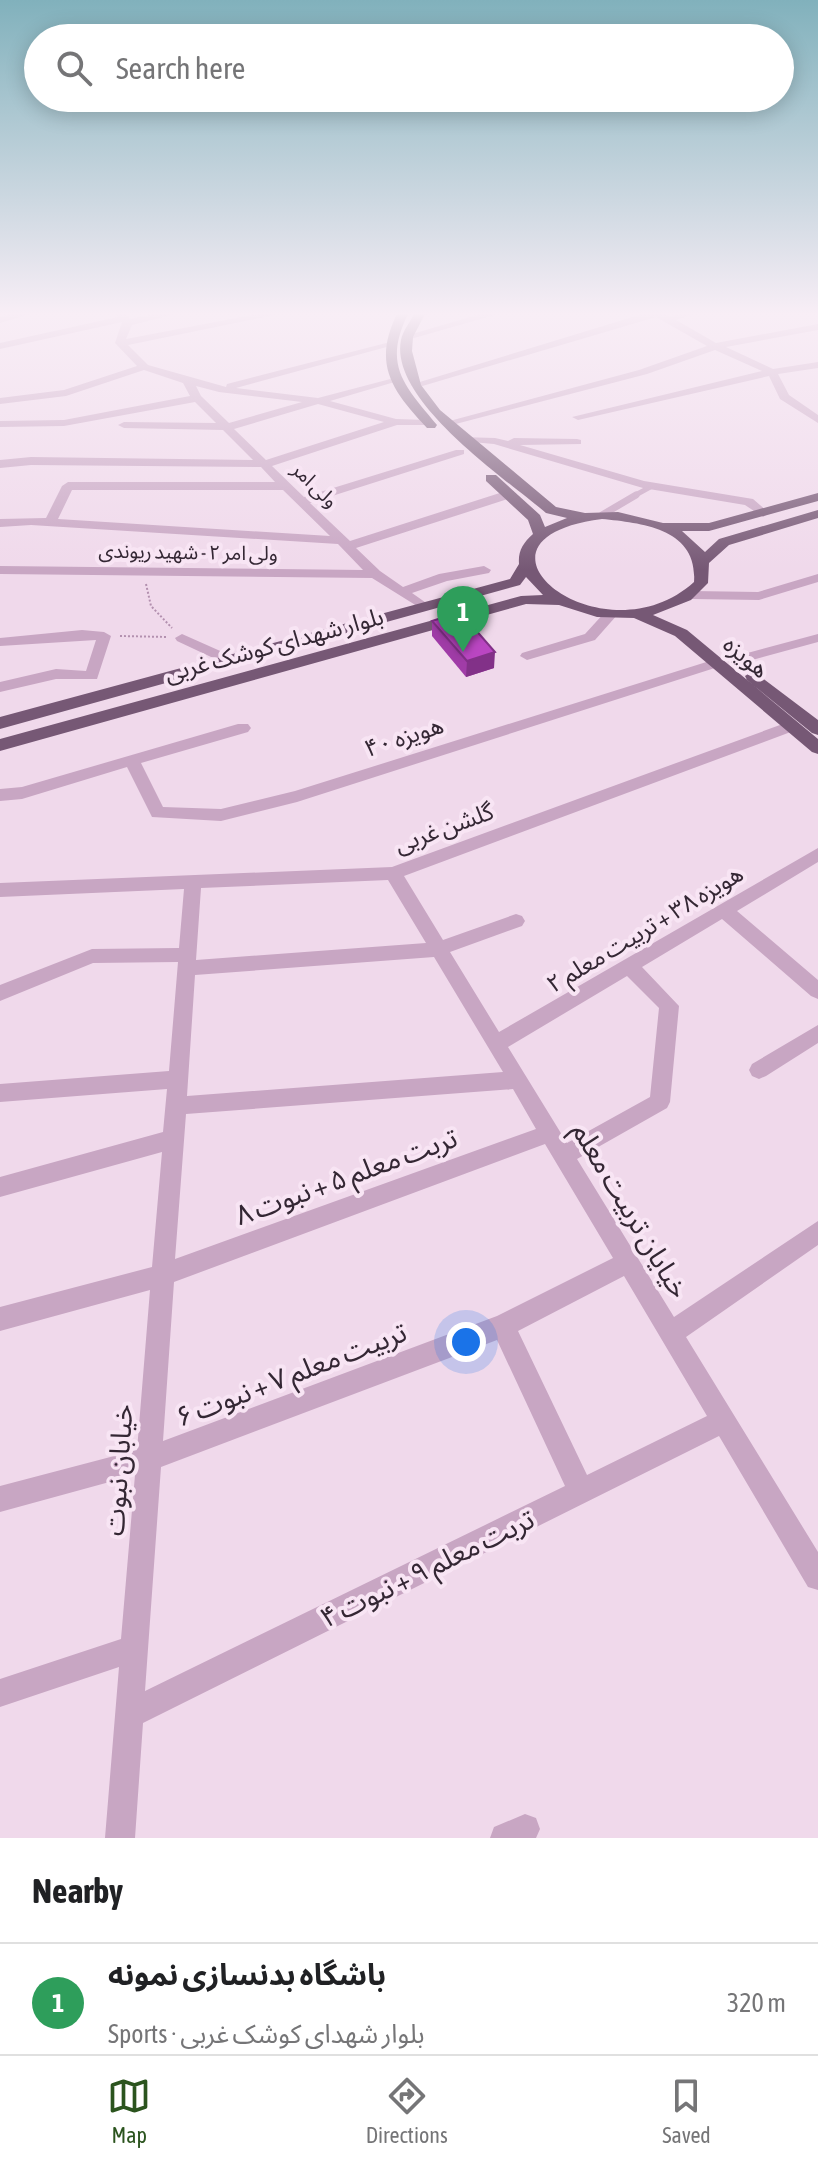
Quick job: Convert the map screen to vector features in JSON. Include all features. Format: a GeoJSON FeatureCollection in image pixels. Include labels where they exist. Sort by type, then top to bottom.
{"type":"FeatureCollection","features":[{"type":"Feature","properties":{"kind":"main road"},"geometry":{"type":"LineString","coordinates":[[406,398],[428,423],[551,510],[580,516],[632,518],[660,525],[709,527],[818,497]]}},
{"type":"Feature","properties":{"kind":"main road"},"geometry":{"type":"LineString","coordinates":[[426,398],[448,423],[462,446],[535,518],[540,534]]}},
{"type":"Feature","properties":{"kind":"main road"},"geometry":{"type":"LineString","coordinates":[[703,561],[724,542],[818,514]]}},
{"type":"Feature","properties":{"kind":"main road"},"geometry":{"type":"LineString","coordinates":[[580,516],[540,534],[529,548],[527,564],[538,584],[562,601],[611,614],[637,614],[687,598],[701,583],[703,561],[692,545],[660,525]]}},
{"type":"Feature","properties":{"kind":"main road"},"geometry":{"type":"LineString","coordinates":[[709,527],[706,531],[709,536],[724,542]]}},
{"type":"Feature","properties":{"kind":"main road","name":"بلوار شهدای کوشک غربی"},"geometry":{"type":"LineString","coordinates":[[0,723],[515,582],[527,564]]}},
{"type":"Feature","properties":{"kind":"main road","name":"هویزه"},"geometry":{"type":"LineString","coordinates":[[687,598],[694,628],[809,723],[818,748]]}},
{"type":"Feature","properties":{"kind":"main road","name":"بلوار شهدای کوشک غربی"},"geometry":{"type":"LineString","coordinates":[[0,745],[526,599],[562,601]]}},
{"type":"Feature","properties":{"kind":"main road","name":"هویزه"},"geometry":{"type":"LineString","coordinates":[[637,614],[681,633],[716,663],[809,723]]}},
{"type":"Feature","properties":{"kind":"street"},"geometry":{"type":"LineString","coordinates":[[0,401],[27,398]]}},
{"type":"Feature","properties":{"kind":"street"},"geometry":{"type":"LineString","coordinates":[[0,424],[64,423],[197,398]]}},
{"type":"Feature","properties":{"kind":"street","name":"ولی امر"},"geometry":{"type":"LineString","coordinates":[[197,398],[305,501],[375,574],[425,607]]}},
{"type":"Feature","properties":{"kind":"street"},"geometry":{"type":"LineString","coordinates":[[291,398],[318,401],[396,422],[428,423]]}},
{"type":"Feature","properties":{"kind":"street"},"geometry":{"type":"LineString","coordinates":[[124,425],[228,427],[329,398]]}},
{"type":"Feature","properties":{"kind":"street"},"geometry":{"type":"LineString","coordinates":[[578,417],[601,398]]}},
{"type":"Feature","properties":{"kind":"street"},"geometry":{"type":"LineString","coordinates":[[448,423],[601,398]]}},
{"type":"Feature","properties":{"kind":"street"},"geometry":{"type":"LineString","coordinates":[[785,398],[818,420]]}},
{"type":"Feature","properties":{"kind":"street"},"geometry":{"type":"LineString","coordinates":[[0,464],[31,461],[266,464],[396,422]]}},
{"type":"Feature","properties":{"kind":"street"},"geometry":{"type":"LineString","coordinates":[[495,441],[652,486],[749,502],[763,513]]}},
{"type":"Feature","properties":{"kind":"street"},"geometry":{"type":"LineString","coordinates":[[305,501],[392,474],[462,446],[495,441],[577,442]]}},
{"type":"Feature","properties":{"kind":"street"},"geometry":{"type":"LineString","coordinates":[[50,523],[68,486],[288,486]]}},
{"type":"Feature","properties":{"kind":"street"},"geometry":{"type":"LineString","coordinates":[[0,523],[50,523],[346,544],[510,494]]}},
{"type":"Feature","properties":{"kind":"street","name":"ولی امر ۲ - شهید ریوندی"},"geometry":{"type":"LineString","coordinates":[[0,570],[375,574]]}},
{"type":"Feature","properties":{"kind":"street"},"geometry":{"type":"LineString","coordinates":[[401,592],[444,577],[484,570]]}},
{"type":"Feature","properties":{"kind":"street"},"geometry":{"type":"LineString","coordinates":[[687,598],[759,596],[818,578]]}},
{"type":"Feature","properties":{"kind":"street"},"geometry":{"type":"LineString","coordinates":[[527,656],[590,637],[611,614]]}},
{"type":"Feature","properties":{"kind":"street"},"geometry":{"type":"LineString","coordinates":[[0,642],[82,634],[104,636],[92,676]]}},
{"type":"Feature","properties":{"kind":"street"},"geometry":{"type":"LineString","coordinates":[[182,638],[231,661]]}},
{"type":"Feature","properties":{"kind":"street"},"geometry":{"type":"LineString","coordinates":[[734,661],[818,638]]}},
{"type":"Feature","properties":{"kind":"street","name":"هویزه ۴۰"},"geometry":{"type":"LineString","coordinates":[[132,761],[158,813],[221,815],[297,796],[716,663]]}},
{"type":"Feature","properties":{"kind":"street"},"geometry":{"type":"LineString","coordinates":[[0,687],[56,674],[92,676],[115,693]]}},
{"type":"Feature","properties":{"kind":"street","name":"گلشن غربی"},"geometry":{"type":"LineString","coordinates":[[0,890],[393,873],[809,723]]}},
{"type":"Feature","properties":{"kind":"street"},"geometry":{"type":"LineString","coordinates":[[0,795],[22,793],[243,728]]}},
{"type":"Feature","properties":{"kind":"street","name":"هویزه ۳۸ + تربیت معلم ۲"},"geometry":{"type":"LineString","coordinates":[[496,1044],[818,854]]}},
{"type":"Feature","properties":{"kind":"street","name":"خیایان تربیت معلم"},"geometry":{"type":"LineString","coordinates":[[393,873],[818,1577]]}},
{"type":"Feature","properties":{"kind":"street","name":"خیابان نبوت"},"geometry":{"type":"LineString","coordinates":[[120,1838],[193,882]]}},
{"type":"Feature","properties":{"kind":"street"},"geometry":{"type":"LineString","coordinates":[[724,910],[818,991]]}},
{"type":"Feature","properties":{"kind":"street"},"geometry":{"type":"LineString","coordinates":[[0,993],[92,956],[187,961],[438,949],[516,921]]}},
{"type":"Feature","properties":{"kind":"street"},"geometry":{"type":"LineString","coordinates":[[563,1156],[660,1102],[669,1006],[629,966]]}},
{"type":"Feature","properties":{"kind":"street"},"geometry":{"type":"LineString","coordinates":[[759,1070],[818,1033]]}},
{"type":"Feature","properties":{"kind":"street"},"geometry":{"type":"LineString","coordinates":[[0,1093],[178,1079]]}},
{"type":"Feature","properties":{"kind":"street"},"geometry":{"type":"LineString","coordinates":[[176,1106],[517,1080]]}},
{"type":"Feature","properties":{"kind":"street","name":"تربت معلم ۵ + نبوت ۸"},"geometry":{"type":"LineString","coordinates":[[0,1319],[163,1275],[550,1133]]}},
{"type":"Feature","properties":{"kind":"street"},"geometry":{"type":"LineString","coordinates":[[0,1187],[173,1139]]}},
{"type":"Feature","properties":{"kind":"street"},"geometry":{"type":"LineString","coordinates":[[671,1333],[818,1232]]}},
{"type":"Feature","properties":{"kind":"street","name":"تربیت معلم ۷ + نبوت ۶"},"geometry":{"type":"LineString","coordinates":[[0,1499],[149,1459],[503,1326],[628,1262]]}},
{"type":"Feature","properties":{"kind":"street"},"geometry":{"type":"LineString","coordinates":[[503,1326],[581,1491]]}},
{"type":"Feature","properties":{"kind":"street","name":"تربت معلم ۹ + نبوت ۴"},"geometry":{"type":"LineString","coordinates":[[130,1714],[724,1421]]}},
{"type":"Feature","properties":{"kind":"street"},"geometry":{"type":"LineString","coordinates":[[0,1693],[135,1648]]}},
{"type":"Feature","properties":{"kind":"lane"},"geometry":{"type":"LineString","coordinates":[[602,515],[612,505],[644,493],[652,486]]}},
{"type":"Feature","properties":{"kind":"path"},"geometry":{"type":"LineString","coordinates":[[144,571],[151,606],[182,638]]}},
{"type":"Feature","properties":{"kind":"path"},"geometry":{"type":"LineString","coordinates":[[104,636],[182,638]]}},
{"type":"Feature","properties":{"kind":"building"},"geometry":{"type":"Polygon","coordinates":[[[460,612],[495,652],[467,661],[432,621],[460,612]]]}},
{"type":"Feature","properties":{"kind":"place","name":"باشگاه بدنسازی نمونه"},"geometry":{"type":"Point","coordinates":[463,652]}}]}
